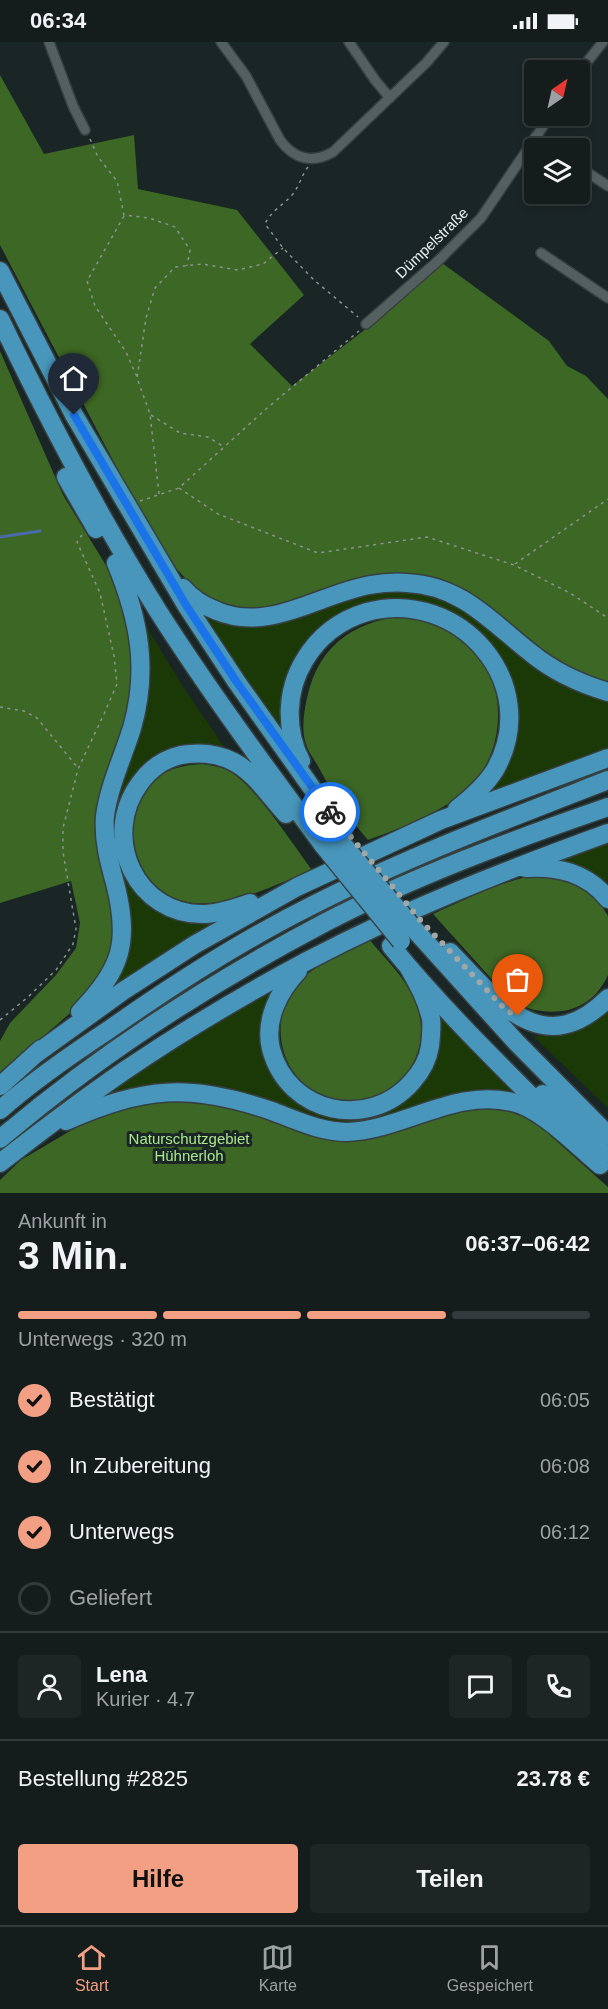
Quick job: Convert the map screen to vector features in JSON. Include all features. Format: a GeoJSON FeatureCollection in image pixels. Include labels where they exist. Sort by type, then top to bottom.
{"type":"FeatureCollection","features":[{"type":"Feature","properties":{"kind":"highway"},"geometry":{"type":"LineString","coordinates":[[0,273],[74,415],[186,605],[324,805]]}},
{"type":"Feature","properties":{"kind":"highway"},"geometry":{"type":"LineString","coordinates":[[0,273],[65,417],[107,493],[170,601],[270,748],[329,840],[407,935],[461,983],[608,1136]]}},
{"type":"Feature","properties":{"kind":"highway"},"geometry":{"type":"LineString","coordinates":[[0,319],[72,463],[158,610],[254,752],[407,935],[466,1013],[566,1118],[605,1164]]}},
{"type":"Feature","properties":{"kind":"highway"},"geometry":{"type":"LineString","coordinates":[[0,338],[45,437],[80,503],[189,679],[285,814]]}},
{"type":"Feature","properties":{"kind":"highway"},"geometry":{"type":"LineString","coordinates":[[137,523],[186,592],[198,602],[225,614],[239,617],[262,617],[286,613],[369,585],[410,583],[443,592],[471,604],[549,666],[593,688],[608,692]]}},
{"type":"Feature","properties":{"kind":"highway"},"geometry":{"type":"LineString","coordinates":[[0,1086],[100,992],[111,976],[122,942],[119,906],[105,841],[105,818],[108,798],[137,707],[141,657],[134,613],[116,563]]}},
{"type":"Feature","properties":{"kind":"highway"},"geometry":{"type":"LineString","coordinates":[[329,840],[324,805],[299,756],[292,735],[291,696],[297,673],[322,637],[356,615],[377,609],[416,609],[443,617],[460,626],[477,640],[494,664],[506,696],[509,725],[502,756],[481,788],[441,820]]}},
{"type":"Feature","properties":{"kind":"highway"},"geometry":{"type":"LineString","coordinates":[[297,887],[230,910],[205,914],[184,912],[166,905],[138,882],[129,866],[124,848],[122,830],[125,813],[136,789],[144,777],[158,764],[196,752],[214,754],[235,762],[251,775],[285,814],[329,840]]}},
{"type":"Feature","properties":{"kind":"highway"},"geometry":{"type":"LineString","coordinates":[[33,1056],[123,991],[194,945],[297,887],[441,820],[608,758]]}},
{"type":"Feature","properties":{"kind":"highway"},"geometry":{"type":"LineString","coordinates":[[0,1110],[71,1055],[133,1012],[218,958],[311,906],[465,836],[608,780]]}},
{"type":"Feature","properties":{"kind":"highway"},"geometry":{"type":"LineString","coordinates":[[0,1139],[29,1114],[150,1026],[223,979],[327,922],[423,877],[556,824],[608,807]]}},
{"type":"Feature","properties":{"kind":"highway"},"geometry":{"type":"LineString","coordinates":[[0,1162],[126,1069],[235,1001],[308,961],[444,896],[510,868],[608,833]]}},
{"type":"Feature","properties":{"kind":"highway"},"geometry":{"type":"LineString","coordinates":[[510,868],[558,868],[587,879],[608,899]]}},
{"type":"Feature","properties":{"kind":"highway"},"geometry":{"type":"LineString","coordinates":[[407,935],[450,952],[506,1010],[529,1023],[547,1026],[580,1019],[597,1010],[608,998]]}},
{"type":"Feature","properties":{"kind":"highway"},"geometry":{"type":"LineString","coordinates":[[308,961],[289,980],[280,993],[273,1010],[270,1026],[272,1050],[281,1073],[293,1088],[309,1100],[326,1108],[345,1111],[366,1109],[386,1102],[405,1090],[419,1074],[428,1055],[431,1020],[422,990],[409,968],[407,935]]}},
{"type":"Feature","properties":{"kind":"highway"},"geometry":{"type":"LineString","coordinates":[[450,952],[552,1065],[608,1119]]}},
{"type":"Feature","properties":{"kind":"highway"},"geometry":{"type":"LineString","coordinates":[[409,968],[494,1059],[605,1164]]}},
{"type":"Feature","properties":{"kind":"highway"},"geometry":{"type":"LineString","coordinates":[[40,1132],[102,1106],[148,1094],[179,1092],[226,1097],[330,1131],[346,1132],[375,1128],[444,1106],[488,1099],[510,1101],[537,1113],[605,1164]]}},
{"type":"Feature","properties":{"kind":"street"},"geometry":{"type":"LineString","coordinates":[[49,42],[72,106],[85,130]]}},
{"type":"Feature","properties":{"kind":"street"},"geometry":{"type":"LineString","coordinates":[[221,42],[246,76],[286,149],[302,159],[315,160],[333,152],[426,63],[444,42]]}},
{"type":"Feature","properties":{"kind":"street"},"geometry":{"type":"LineString","coordinates":[[349,42],[390,98]]}},
{"type":"Feature","properties":{"kind":"street"},"geometry":{"type":"LineString","coordinates":[[589,60],[603,42]]}},
{"type":"Feature","properties":{"kind":"street","name":"Dümpelstraße"},"geometry":{"type":"LineString","coordinates":[[366,324],[439,260],[481,218],[543,126]]}},
{"type":"Feature","properties":{"kind":"street"},"geometry":{"type":"LineString","coordinates":[[590,174],[608,186]]}},
{"type":"Feature","properties":{"kind":"street"},"geometry":{"type":"LineString","coordinates":[[541,253],[608,298]]}},
{"type":"Feature","properties":{"kind":"path"},"geometry":{"type":"LineString","coordinates":[[85,130],[98,157],[117,181],[124,215],[87,281],[95,306],[126,352],[150,414],[159,495]]}},
{"type":"Feature","properties":{"kind":"path"},"geometry":{"type":"LineString","coordinates":[[139,502],[179,488],[366,324],[314,280],[283,248],[267,227],[266,220],[293,194],[302,174],[315,160]]}},
{"type":"Feature","properties":{"kind":"path"},"geometry":{"type":"LineString","coordinates":[[124,215],[149,218],[175,227],[190,250],[187,266]]}},
{"type":"Feature","properties":{"kind":"path"},"geometry":{"type":"LineString","coordinates":[[137,378],[146,318],[155,288],[175,267],[202,264],[238,270],[263,264],[283,248]]}},
{"type":"Feature","properties":{"kind":"path"},"geometry":{"type":"LineString","coordinates":[[150,414],[180,433],[208,437],[225,447]]}},
{"type":"Feature","properties":{"kind":"path"},"geometry":{"type":"LineString","coordinates":[[179,488],[218,514],[318,553],[427,537],[514,565],[570,593],[608,618]]}},
{"type":"Feature","properties":{"kind":"path"},"geometry":{"type":"LineString","coordinates":[[514,565],[608,499]]}},
{"type":"Feature","properties":{"kind":"path"},"geometry":{"type":"LineString","coordinates":[[0,1020],[23,1002],[56,970],[74,944],[76,928],[63,852],[63,828],[78,768],[117,684],[114,656],[100,593],[77,542],[82,535]]}},
{"type":"Feature","properties":{"kind":"path"},"geometry":{"type":"LineString","coordinates":[[0,708],[24,711],[37,718],[78,768]]}},
{"type":"Feature","properties":{"kind":"green space"},"geometry":{"type":"Polygon","coordinates":[[[0,75],[44,154],[134,135],[138,189],[237,210],[304,295],[250,344],[292,386],[367,328],[442,263],[549,341],[567,366],[586,376],[608,399],[608,686],[565,668],[429,580],[258,611],[222,606],[196,590],[175,567],[140,512],[0,245],[0,75]]]}},
{"type":"Feature","properties":{"kind":"green space"},"geometry":{"type":"Polygon","coordinates":[[[0,351],[63,495],[118,585],[128,621],[132,661],[130,704],[104,789],[114,933],[110,956],[104,971],[76,1008],[0,1074],[0,1041],[10,1023],[56,975],[76,948],[80,923],[71,881],[0,903],[0,351]]]}},
{"type":"Feature","properties":{"kind":"green space"},"geometry":{"type":"Polygon","coordinates":[[[413,591],[446,601],[465,610],[525,661],[544,674],[575,691],[608,702],[608,751],[483,797],[514,728],[473,630],[346,613],[281,712],[283,740],[200,615],[227,624],[256,626],[370,593],[413,591]]]}},
{"type":"Feature","properties":{"kind":"green space"},"geometry":{"type":"Polygon","coordinates":[[[413,615],[457,636],[479,655],[488,670],[498,705],[495,741],[481,773],[460,795],[422,818],[368,840],[342,806],[308,750],[304,739],[306,703],[321,662],[331,648],[344,637],[358,628],[375,622],[413,615]]]}},
{"type":"Feature","properties":{"kind":"green space"},"geometry":{"type":"Polygon","coordinates":[[[141,618],[184,688],[227,751],[194,748],[122,802],[135,887],[228,917],[103,995],[112,832],[141,618]]]}},
{"type":"Feature","properties":{"kind":"green space"},"geometry":{"type":"Polygon","coordinates":[[[202,764],[216,766],[239,778],[262,802],[312,870],[240,898],[210,903],[194,903],[173,897],[156,886],[144,870],[136,852],[133,832],[136,811],[145,793],[159,777],[179,767],[202,764]]]}},
{"type":"Feature","properties":{"kind":"green space"},"geometry":{"type":"Polygon","coordinates":[[[608,841],[608,889],[551,861],[608,841]]]}},
{"type":"Feature","properties":{"kind":"green space"},"geometry":{"type":"Polygon","coordinates":[[[537,875],[570,880],[585,888],[598,900],[608,916],[608,975],[592,997],[568,1010],[539,1011],[517,1003],[500,988],[433,914],[497,886],[537,875]]]}},
{"type":"Feature","properties":{"kind":"green space"},"geometry":{"type":"Polygon","coordinates":[[[369,939],[411,992],[420,1020],[421,1039],[416,1057],[407,1072],[395,1085],[380,1095],[362,1101],[342,1101],[323,1096],[307,1087],[295,1074],[286,1059],[281,1024],[285,1006],[293,989],[300,981],[328,961],[369,939]]]}},
{"type":"Feature","properties":{"kind":"green space"},"geometry":{"type":"Polygon","coordinates":[[[277,987],[264,1037],[321,1113],[412,1092],[432,1004],[516,1094],[363,1125],[92,1104],[180,1046],[277,987]]]}},
{"type":"Feature","properties":{"kind":"green space"},"geometry":{"type":"Polygon","coordinates":[[[608,1008],[608,1108],[533,1036],[553,1035],[583,1027],[608,1008]]]}},
{"type":"Feature","properties":{"kind":"green space","name":"Naturschutzgebiet Hühnerloh"},"geometry":{"type":"Polygon","coordinates":[[[171,1100],[248,1111],[307,1132],[476,1108],[507,1111],[524,1117],[543,1129],[608,1187],[608,1193],[0,1193],[0,1180],[21,1160],[87,1121],[106,1113],[171,1100]]]}},
{"type":"Feature","properties":{"kind":"waterway"},"geometry":{"type":"LineString","coordinates":[[0,537],[40,531]]}},
{"type":"Feature","properties":{"kind":"way so far"},"geometry":{"type":"LineString","coordinates":[[330,812],[422,922],[506,1010],[518,1016]]}},
{"type":"Feature","properties":{"kind":"route"},"geometry":{"type":"LineString","coordinates":[[74,415],[186,605],[236,681],[330,812]]}}]}
